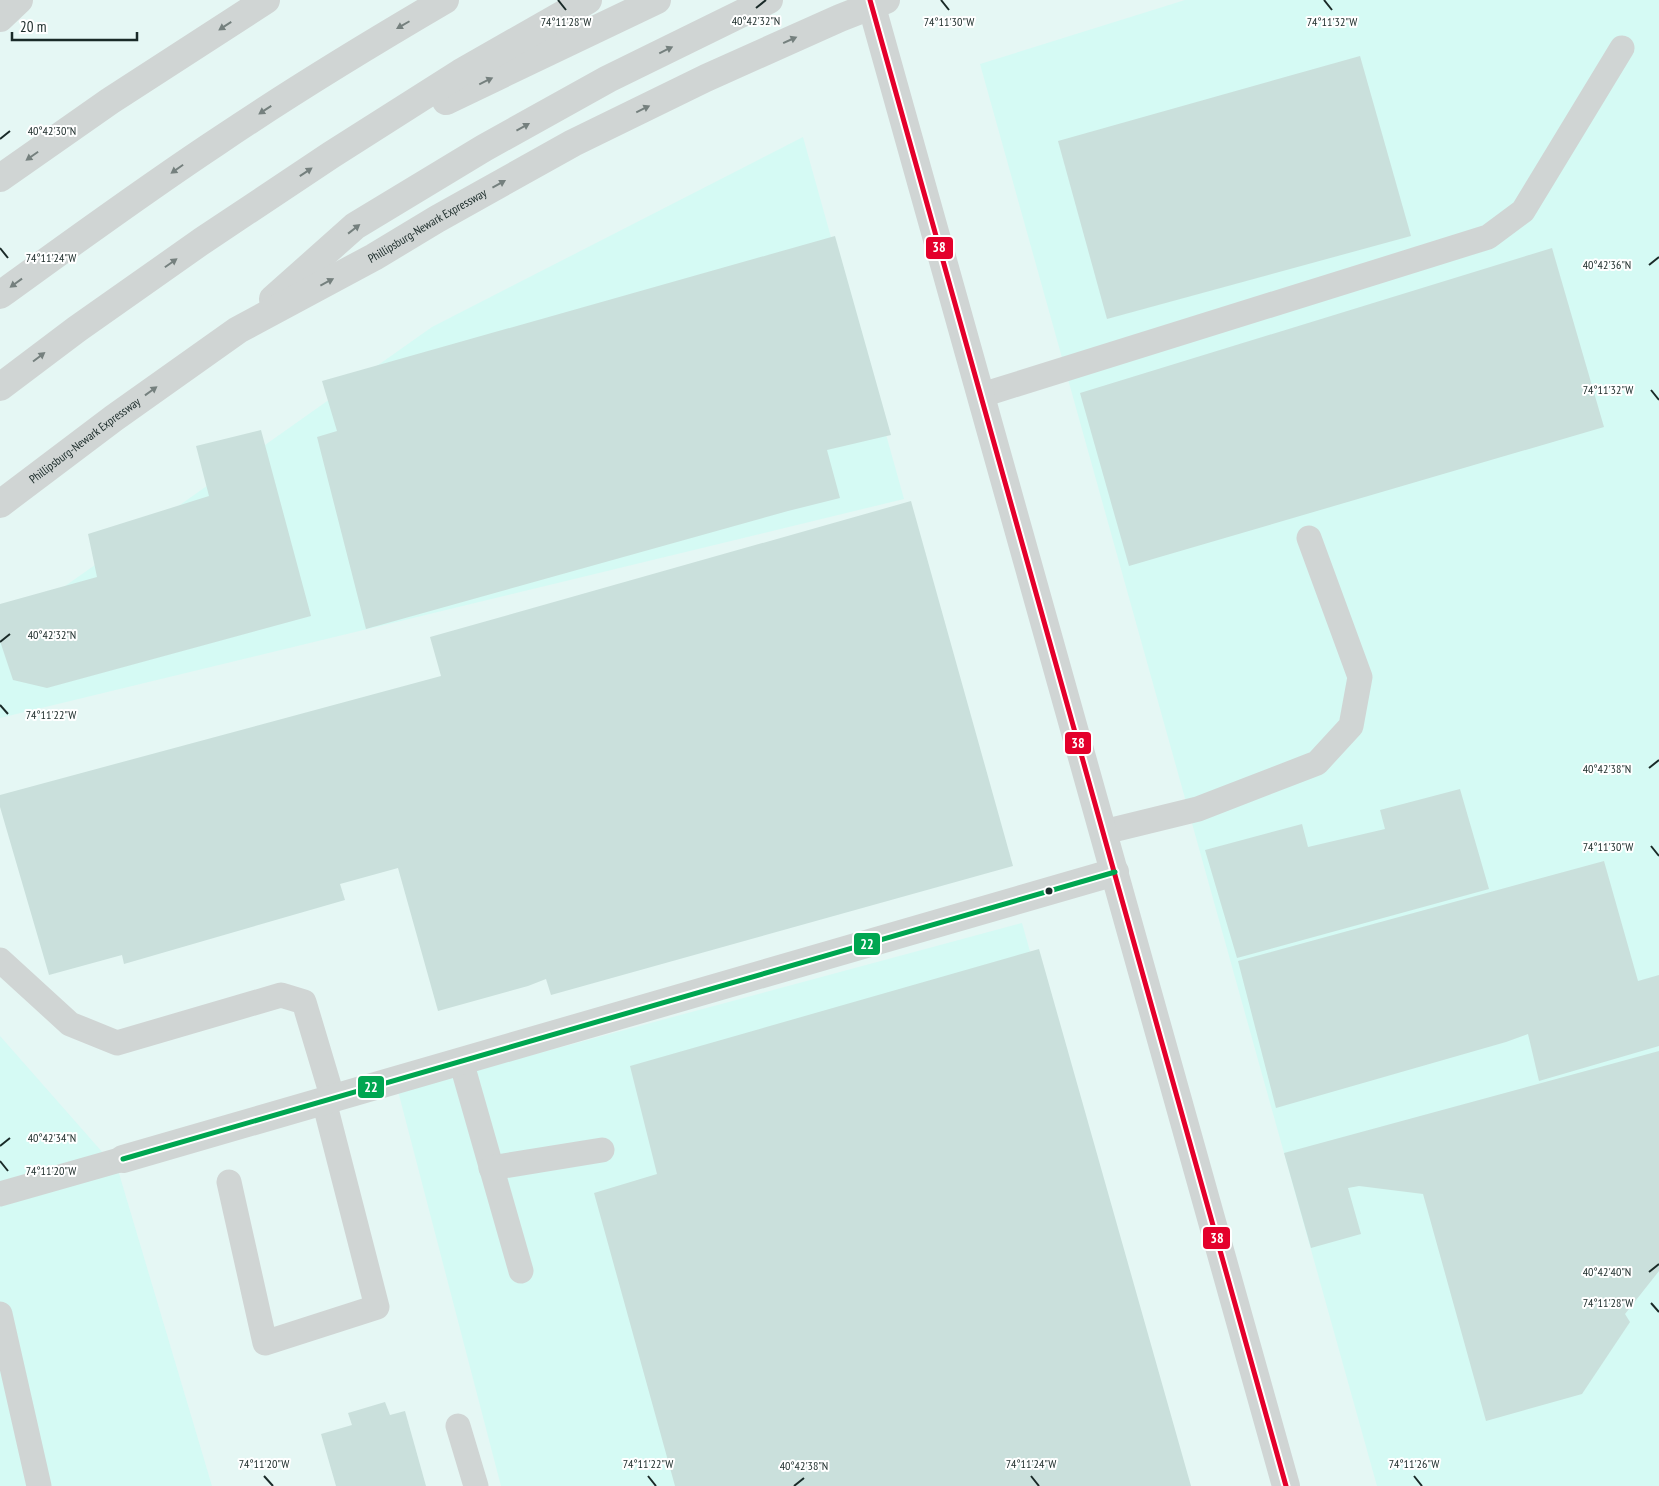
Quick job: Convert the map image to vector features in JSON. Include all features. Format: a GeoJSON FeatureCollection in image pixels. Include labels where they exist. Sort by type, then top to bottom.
{"type":"FeatureCollection","features":[{"type":"Feature","properties":{"kind":"main road"},"geometry":{"type":"LineString","coordinates":[[0,18],[19,0]]}},
{"type":"Feature","properties":{"kind":"main road"},"geometry":{"type":"LineString","coordinates":[[0,178],[118,96],[266,0]]}},
{"type":"Feature","properties":{"kind":"main road"},"geometry":{"type":"LineString","coordinates":[[0,294],[108,216],[218,141],[363,48],[446,0]]}},
{"type":"Feature","properties":{"kind":"main road"},"geometry":{"type":"LineString","coordinates":[[0,387],[77,329],[202,241],[331,155],[460,74],[588,0]]}},
{"type":"Feature","properties":{"kind":"main road"},"geometry":{"type":"LineString","coordinates":[[331,155],[656,0]]}},
{"type":"Feature","properties":{"kind":"main road"},"geometry":{"type":"LineString","coordinates":[[238,330],[355,226],[484,148],[608,79],[769,0]]}},
{"type":"Feature","properties":{"kind":"main road"},"geometry":{"type":"LineString","coordinates":[[870,0],[1286,1486]]}},
{"type":"Feature","properties":{"kind":"main road","name":"Phillipsburg-Newark Expressway"},"geometry":{"type":"LineString","coordinates":[[0,504],[106,424],[238,330],[374,257],[437,219],[573,143],[706,78],[840,18],[886,0]]}},
{"type":"Feature","properties":{"kind":"main road"},"geometry":{"type":"LineString","coordinates":[[123,1159],[1115,872]]}},
{"type":"Feature","properties":{"kind":"lane"},"geometry":{"type":"LineString","coordinates":[[982,395],[1488,237],[1523,211],[1622,48]]}},
{"type":"Feature","properties":{"kind":"lane"},"geometry":{"type":"LineString","coordinates":[[1104,832],[1198,809],[1317,763],[1351,726],[1360,677],[1309,538]]}},
{"type":"Feature","properties":{"kind":"lane"},"geometry":{"type":"LineString","coordinates":[[0,960],[70,1024],[117,1044],[281,995],[304,1002],[377,1307],[265,1343],[229,1182]]}},
{"type":"Feature","properties":{"kind":"lane"},"geometry":{"type":"LineString","coordinates":[[461,1061],[521,1271]]}},
{"type":"Feature","properties":{"kind":"lane"},"geometry":{"type":"LineString","coordinates":[[491,1168],[602,1150]]}},
{"type":"Feature","properties":{"kind":"lane"},"geometry":{"type":"LineString","coordinates":[[0,1194],[123,1159]]}},
{"type":"Feature","properties":{"kind":"lane"},"geometry":{"type":"LineString","coordinates":[[0,1314],[38,1486]]}},
{"type":"Feature","properties":{"kind":"lane"},"geometry":{"type":"LineString","coordinates":[[458,1426],[476,1486]]}},
{"type":"Feature","properties":{"kind":"shaded area"},"geometry":{"type":"Polygon","coordinates":[[[1185,0],[1659,0],[1659,1486],[1377,1486],[980,64],[1185,0]]]}},
{"type":"Feature","properties":{"kind":"shaded area"},"geometry":{"type":"Polygon","coordinates":[[[803,137],[904,499],[0,718],[0,632],[432,327],[803,137]]]}},
{"type":"Feature","properties":{"kind":"shaded area"},"geometry":{"type":"Polygon","coordinates":[[[1022,923],[1180,1486],[501,1486],[398,1091],[1022,923]]]}},
{"type":"Feature","properties":{"kind":"shaded area"},"geometry":{"type":"Polygon","coordinates":[[[0,1036],[118,1170],[212,1486],[0,1486],[0,1036]]]}},
{"type":"Feature","properties":{"kind":"building"},"geometry":{"type":"Polygon","coordinates":[[[1360,56],[1411,236],[1107,319],[1058,141],[1360,56]]]}},
{"type":"Feature","properties":{"kind":"building"},"geometry":{"type":"Polygon","coordinates":[[[835,236],[891,435],[827,450],[840,498],[366,629],[317,437],[337,431],[322,381],[835,236]]]}},
{"type":"Feature","properties":{"kind":"building"},"geometry":{"type":"Polygon","coordinates":[[[1552,248],[1604,427],[1129,566],[1080,393],[1552,248]]]}},
{"type":"Feature","properties":{"kind":"building"},"geometry":{"type":"Polygon","coordinates":[[[261,430],[311,616],[47,688],[13,680],[0,641],[0,604],[97,577],[88,534],[209,496],[196,446],[261,430]]]}},
{"type":"Feature","properties":{"kind":"building"},"geometry":{"type":"Polygon","coordinates":[[[911,501],[1013,866],[551,995],[546,979],[528,986],[438,1011],[398,868],[340,884],[345,900],[124,964],[122,955],[49,975],[0,807],[0,795],[441,676],[430,637],[911,501]]]}},
{"type":"Feature","properties":{"kind":"building"},"geometry":{"type":"Polygon","coordinates":[[[1460,789],[1489,889],[1237,958],[1205,850],[1302,824],[1308,847],[1385,829],[1380,810],[1460,789]]]}},
{"type":"Feature","properties":{"kind":"building"},"geometry":{"type":"Polygon","coordinates":[[[1604,861],[1638,981],[1659,975],[1659,1046],[1539,1081],[1528,1034],[1276,1108],[1238,961],[1604,861]]]}},
{"type":"Feature","properties":{"kind":"building"},"geometry":{"type":"Polygon","coordinates":[[[1039,949],[1191,1486],[675,1486],[594,1193],[657,1174],[630,1066],[1039,949]]]}},
{"type":"Feature","properties":{"kind":"building"},"geometry":{"type":"Polygon","coordinates":[[[1659,1051],[1659,1271],[1625,1314],[1630,1322],[1582,1394],[1486,1421],[1423,1194],[1359,1186],[1348,1188],[1361,1234],[1311,1248],[1284,1153],[1659,1051]]]}},
{"type":"Feature","properties":{"kind":"building"},"geometry":{"type":"Polygon","coordinates":[[[385,1402],[390,1415],[405,1411],[426,1486],[336,1486],[321,1434],[352,1425],[348,1413],[385,1402]]]}},
{"type":"Feature","properties":{"kind":"transit line","name":"38"},"geometry":{"type":"LineString","coordinates":[[870,0],[1286,1486]]}},
{"type":"Feature","properties":{"kind":"transit line","name":"22"},"geometry":{"type":"LineString","coordinates":[[123,1159],[1115,872]]}}]}
